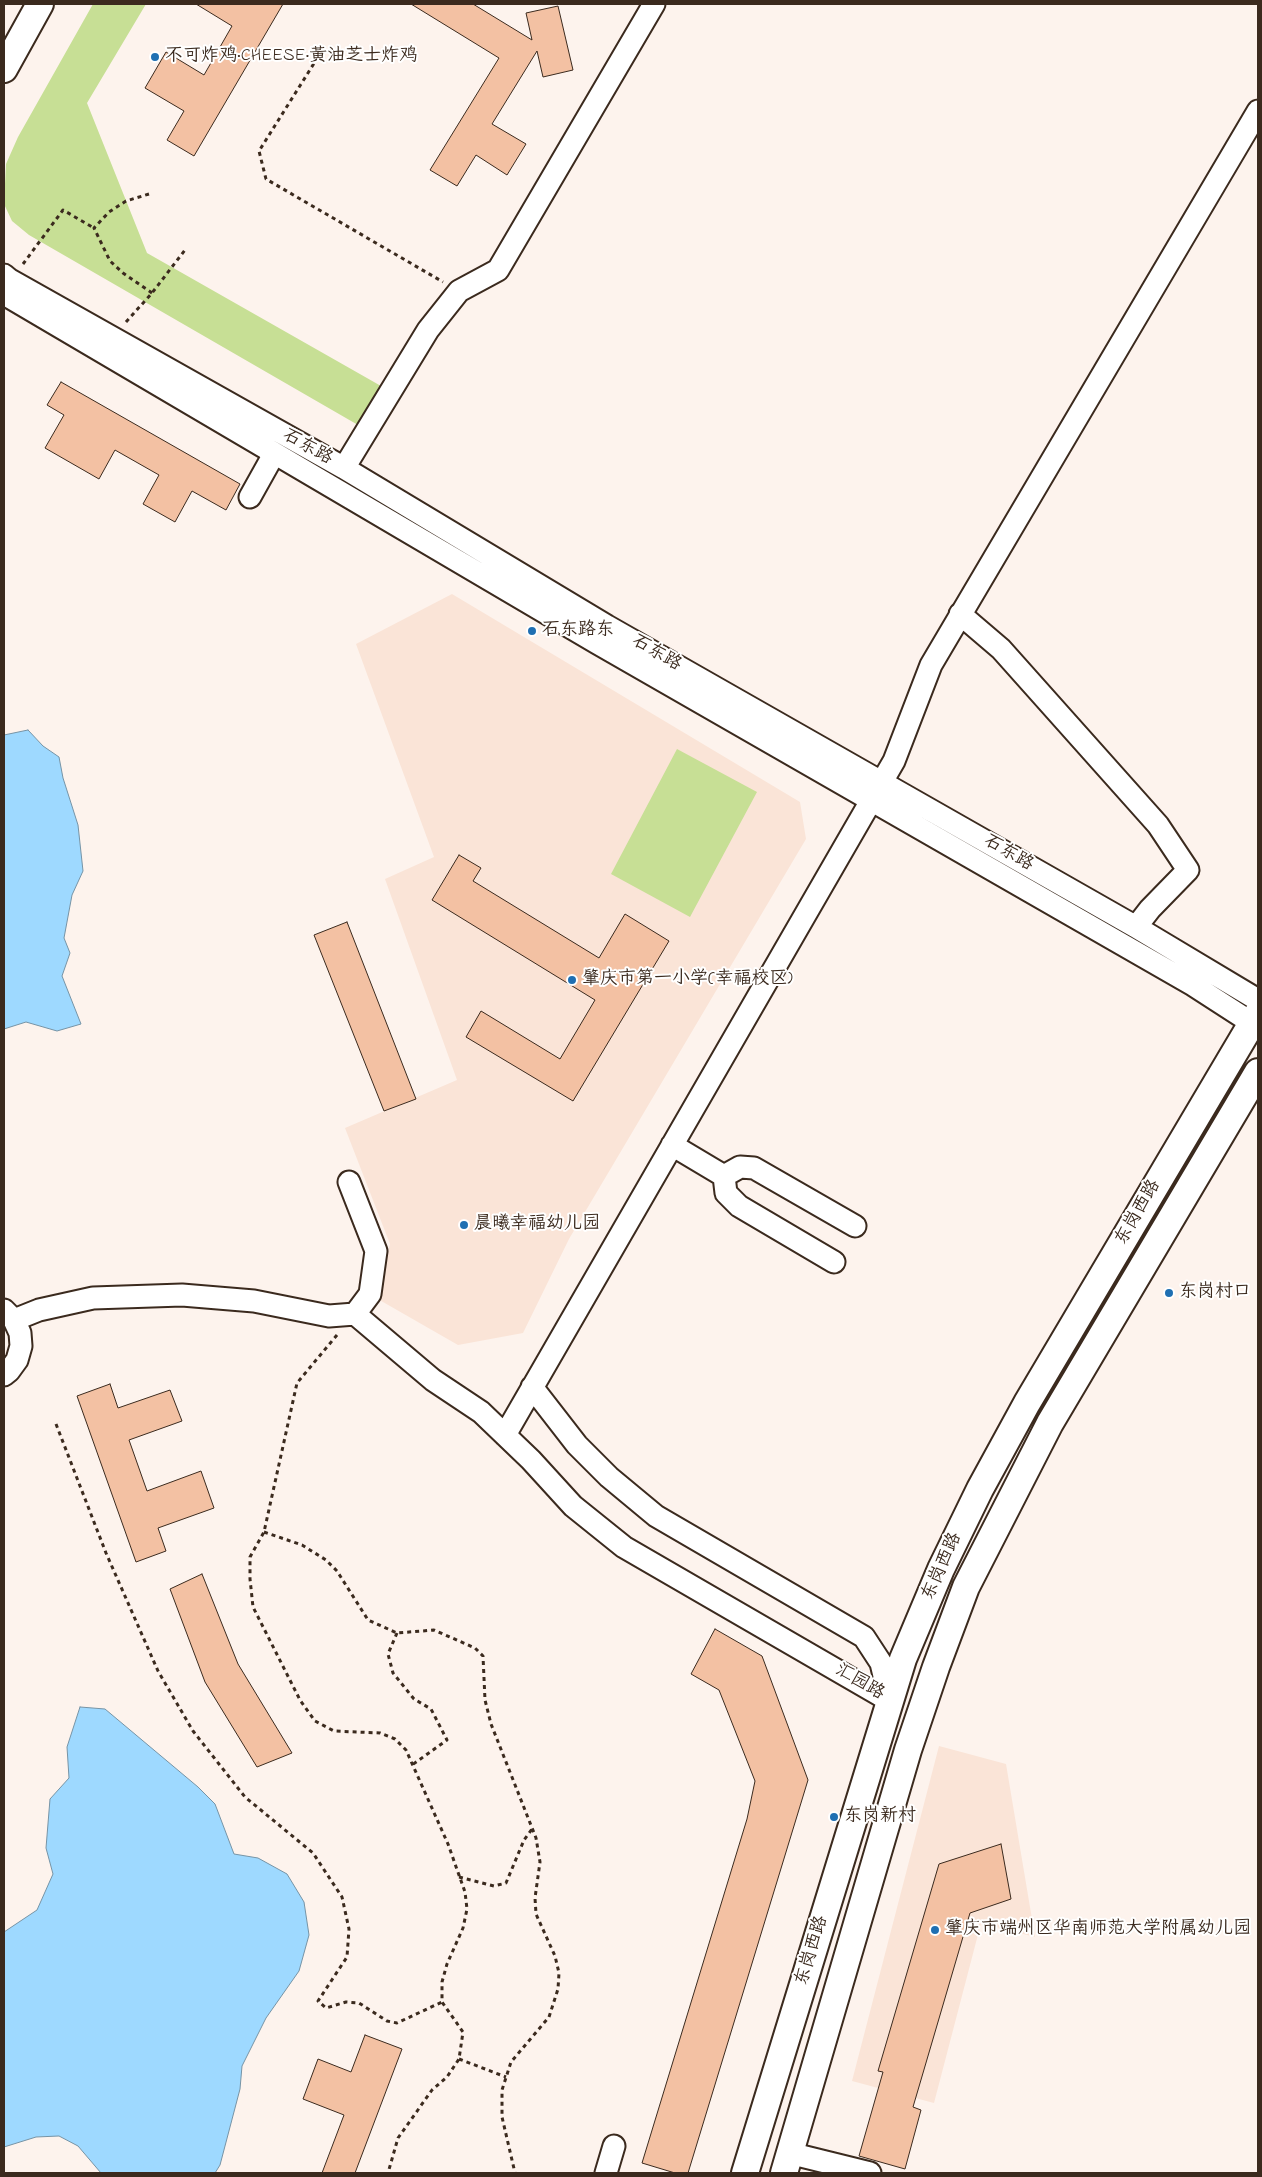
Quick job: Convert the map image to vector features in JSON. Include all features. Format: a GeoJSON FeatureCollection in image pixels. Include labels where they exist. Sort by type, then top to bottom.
{"type":"FeatureCollection","features":[{"type":"Feature","properties":{"kind":"main road"},"geometry":{"type":"LineString","coordinates":[[4,69],[40,4]]}},
{"type":"Feature","properties":{"kind":"main road","name":"东岗西路"},"geometry":{"type":"LineString","coordinates":[[745,2173],[903,1659],[941,1569],[980,1489],[1032,1394],[1257,1016]]}},
{"type":"Feature","properties":{"kind":"main road","name":"东岗西路"},"geometry":{"type":"LineString","coordinates":[[786,2163],[908,1750],[966,1587],[1050,1423],[1258,1072]]}},
{"type":"Feature","properties":{"kind":"street"},"geometry":{"type":"LineString","coordinates":[[344,468],[428,330],[459,291],[498,270],[654,4]]}},
{"type":"Feature","properties":{"kind":"street"},"geometry":{"type":"LineString","coordinates":[[505,1435],[894,761],[931,665],[960,614],[1258,111]]}},
{"type":"Feature","properties":{"kind":"street","name":"石东路"},"geometry":{"type":"LineString","coordinates":[[6,283],[112,338],[344,468],[607,626],[1136,927],[1257,1016]]}},
{"type":"Feature","properties":{"kind":"street","name":"石东路"},"geometry":{"type":"LineString","coordinates":[[6,283],[274,454],[870,801],[1207,993],[1257,1016]]}},
{"type":"Feature","properties":{"kind":"street"},"geometry":{"type":"LineString","coordinates":[[250,497],[274,454]]}},
{"type":"Feature","properties":{"kind":"street"},"geometry":{"type":"LineString","coordinates":[[960,614],[1001,649],[1132,795],[1158,825],[1188,870],[1150,909],[1136,927]]}},
{"type":"Feature","properties":{"kind":"street"},"geometry":{"type":"LineString","coordinates":[[672,1144],[724,1176]]}},
{"type":"Feature","properties":{"kind":"street"},"geometry":{"type":"LineString","coordinates":[[724,1176],[740,1167],[754,1168],[855,1226]]}},
{"type":"Feature","properties":{"kind":"street"},"geometry":{"type":"LineString","coordinates":[[724,1176],[726,1194],[739,1206],[834,1262]]}},
{"type":"Feature","properties":{"kind":"street"},"geometry":{"type":"LineString","coordinates":[[4,1375],[17,1360],[21,1346],[20,1333],[9,1315],[93,1298],[182,1295],[254,1301],[329,1316],[355,1314],[370,1294],[376,1251],[349,1182]]}},
{"type":"Feature","properties":{"kind":"street","name":"汇园路"},"geometry":{"type":"LineString","coordinates":[[355,1314],[433,1380],[481,1412],[573,1506],[624,1547],[890,1701]]}},
{"type":"Feature","properties":{"kind":"street","name":"汇园路"},"geometry":{"type":"LineString","coordinates":[[532,1388],[577,1445],[609,1477],[656,1516],[864,1638],[882,1663],[890,1701]]}},
{"type":"Feature","properties":{"kind":"street"},"geometry":{"type":"LineString","coordinates":[[606,2173],[614,2146]]}},
{"type":"Feature","properties":{"kind":"street"},"geometry":{"type":"LineString","coordinates":[[786,2163],[870,2173]]}},
{"type":"Feature","properties":{"kind":"path"},"geometry":{"type":"LineString","coordinates":[[318,57],[259,151],[266,179],[459,291]]}},
{"type":"Feature","properties":{"kind":"path"},"geometry":{"type":"LineString","coordinates":[[94,228],[110,212],[126,201],[149,194]]}},
{"type":"Feature","properties":{"kind":"path"},"geometry":{"type":"LineString","coordinates":[[6,283],[63,210],[94,228],[110,261],[152,294]]}},
{"type":"Feature","properties":{"kind":"path"},"geometry":{"type":"LineString","coordinates":[[112,338],[152,294],[185,250]]}},
{"type":"Feature","properties":{"kind":"path"},"geometry":{"type":"LineString","coordinates":[[355,1314],[297,1383],[264,1532],[250,1557],[250,1579],[253,1607],[300,1700],[315,1721],[334,1731],[380,1733],[396,1739],[406,1750],[448,1844],[465,1892],[467,1909],[464,1928],[447,1964],[442,1982],[442,2002],[463,2032],[458,2059],[447,2077],[432,2090],[398,2138],[388,2173]]}},
{"type":"Feature","properties":{"kind":"path"},"geometry":{"type":"LineString","coordinates":[[56,1424],[106,1553],[158,1671],[192,1731],[245,1797],[313,1853],[342,1897],[349,1929],[347,1957],[318,2001],[326,2008],[346,2002],[359,2003],[387,2021],[397,2023],[442,2002]]}},
{"type":"Feature","properties":{"kind":"path"},"geometry":{"type":"LineString","coordinates":[[264,1532],[302,1545],[326,1560],[337,1571],[368,1620],[396,1633],[434,1630],[475,1648],[483,1656],[485,1700],[491,1724],[536,1838],[540,1862],[536,1914],[560,1973],[558,1989],[549,2017],[511,2062],[502,2090],[502,2117],[515,2173]]}},
{"type":"Feature","properties":{"kind":"path"},"geometry":{"type":"LineString","coordinates":[[396,1633],[388,1654],[393,1674],[414,1699],[431,1708],[446,1740],[412,1765]]}},
{"type":"Feature","properties":{"kind":"path"},"geometry":{"type":"LineString","coordinates":[[459,1877],[494,1886],[506,1883],[524,1840],[532,1829]]}},
{"type":"Feature","properties":{"kind":"path"},"geometry":{"type":"LineString","coordinates":[[458,2059],[506,2077]]}},
{"type":"Feature","properties":{"kind":"shaded area","name":"肇庆市第一小学(幸福校区)"},"geometry":{"type":"Polygon","coordinates":[[[452,594],[800,802],[806,839],[569,1239],[523,1333],[458,1345],[376,1298],[390,1244],[345,1128],[457,1080],[385,879],[434,857],[356,644],[452,594]]]}},
{"type":"Feature","properties":{"kind":"shaded area","name":"肇庆市端州区华南师范大学附属幼儿园"},"geometry":{"type":"Polygon","coordinates":[[[939,1746],[1006,1764],[1035,1937],[981,1923],[934,2103],[852,2081],[939,1746]]]}},
{"type":"Feature","properties":{"kind":"green space"},"geometry":{"type":"Polygon","coordinates":[[[93,4],[146,4],[87,103],[147,253],[381,386],[358,425],[29,235],[12,221],[4,204],[6,164],[18,137],[93,4]]]}},
{"type":"Feature","properties":{"kind":"green space"},"geometry":{"type":"Polygon","coordinates":[[[677,749],[757,792],[690,917],[611,874],[677,749]]]}},
{"type":"Feature","properties":{"kind":"water"},"geometry":{"type":"Polygon","coordinates":[[[28,730],[43,746],[59,757],[63,778],[78,825],[83,871],[72,895],[64,938],[70,953],[62,976],[81,1024],[57,1031],[26,1022],[4,1029],[4,735],[28,730]]]}},
{"type":"Feature","properties":{"kind":"water"},"geometry":{"type":"Polygon","coordinates":[[[80,1707],[105,1709],[198,1787],[215,1804],[234,1854],[258,1858],[287,1874],[304,1902],[309,1935],[299,1971],[266,2018],[242,2066],[240,2089],[220,2165],[215,2173],[101,2173],[78,2146],[59,2136],[36,2137],[4,2147],[4,1932],[37,1910],[53,1874],[46,1848],[50,1799],[69,1778],[67,1747],[80,1707]]]}},
{"type":"Feature","properties":{"kind":"building"},"geometry":{"type":"Polygon","coordinates":[[[196,4],[283,4],[194,156],[167,140],[184,111],[145,88],[166,52],[204,75],[232,26],[196,4]]]}},
{"type":"Feature","properties":{"kind":"building"},"geometry":{"type":"Polygon","coordinates":[[[411,4],[473,4],[532,40],[526,13],[558,6],[573,70],[543,77],[537,51],[492,124],[526,144],[507,175],[476,155],[457,186],[430,170],[499,58],[411,4]]]}},
{"type":"Feature","properties":{"kind":"building"},"geometry":{"type":"Polygon","coordinates":[[[61,382],[240,484],[226,510],[192,491],[175,522],[143,504],[159,475],[115,450],[99,479],[45,448],[64,415],[47,405],[61,382]]]}},
{"type":"Feature","properties":{"kind":"building"},"geometry":{"type":"Polygon","coordinates":[[[459,855],[481,868],[473,881],[599,958],[625,914],[669,941],[573,1101],[466,1037],[481,1011],[560,1059],[595,1000],[432,900],[459,855]]]}},
{"type":"Feature","properties":{"kind":"building"},"geometry":{"type":"Polygon","coordinates":[[[347,922],[416,1099],[384,1111],[314,935],[347,922]]]}},
{"type":"Feature","properties":{"kind":"building"},"geometry":{"type":"Polygon","coordinates":[[[110,1384],[118,1408],[170,1390],[182,1421],[129,1440],[147,1491],[201,1471],[214,1508],[158,1528],[166,1551],[136,1562],[77,1396],[110,1384]]]}},
{"type":"Feature","properties":{"kind":"building"},"geometry":{"type":"Polygon","coordinates":[[[202,1574],[238,1664],[292,1753],[257,1767],[205,1682],[170,1589],[202,1574]]]}},
{"type":"Feature","properties":{"kind":"building"},"geometry":{"type":"Polygon","coordinates":[[[715,1629],[762,1656],[808,1780],[688,2173],[675,2173],[642,2163],[747,1819],[755,1781],[719,1690],[691,1674],[715,1629]]]}},
{"type":"Feature","properties":{"kind":"building"},"geometry":{"type":"Polygon","coordinates":[[[1001,1844],[1011,1899],[970,1913],[913,2107],[921,2110],[905,2169],[859,2156],[883,2072],[878,2071],[939,1864],[1001,1844]]]}},
{"type":"Feature","properties":{"kind":"building"},"geometry":{"type":"Polygon","coordinates":[[[365,2035],[402,2049],[355,2173],[322,2173],[344,2115],[303,2099],[318,2059],[351,2072],[365,2035]]]}},
{"type":"Feature","properties":{"kind":"place","name":"不可炸鸡·CHEESE·黄油芝士炸鸡"},"geometry":{"type":"Point","coordinates":[155,57]}},
{"type":"Feature","properties":{"kind":"place","name":"石东路东"},"geometry":{"type":"Point","coordinates":[532,631]}},
{"type":"Feature","properties":{"kind":"place","name":"肇庆市第一小学(幸福校区)"},"geometry":{"type":"Point","coordinates":[572,980]}},
{"type":"Feature","properties":{"kind":"place","name":"晨曦幸福幼儿园"},"geometry":{"type":"Point","coordinates":[464,1225]}},
{"type":"Feature","properties":{"kind":"place","name":"东岗村口"},"geometry":{"type":"Point","coordinates":[1169,1293]}},
{"type":"Feature","properties":{"kind":"place","name":"东岗新村"},"geometry":{"type":"Point","coordinates":[834,1817]}},
{"type":"Feature","properties":{"kind":"place","name":"肇庆市端州区华南师范大学附属幼儿园"},"geometry":{"type":"Point","coordinates":[935,1930]}}]}
